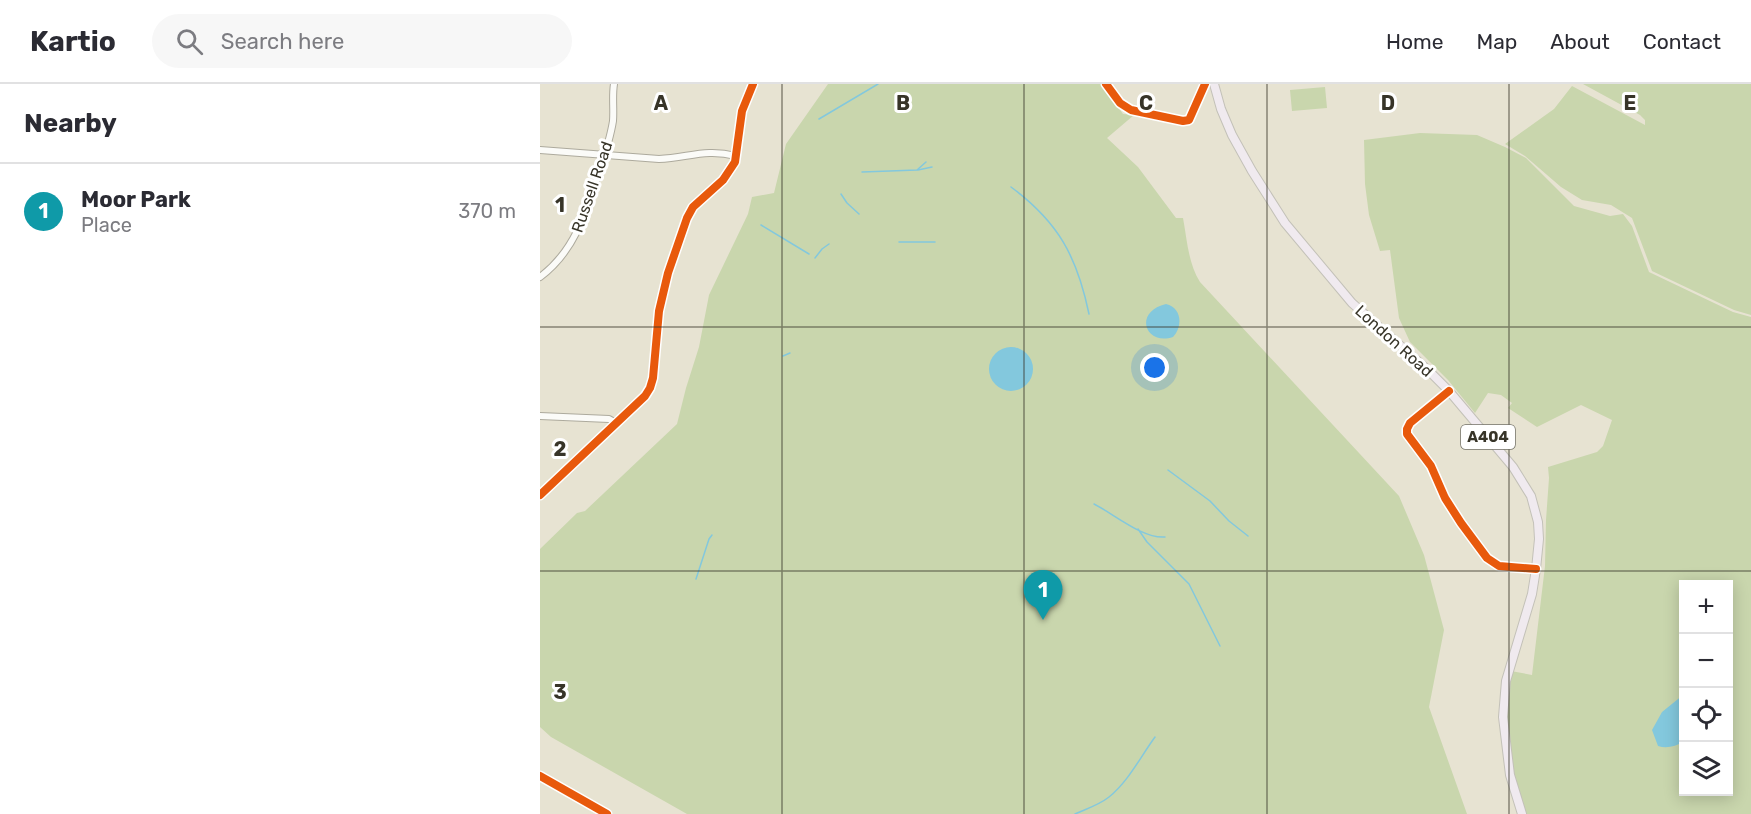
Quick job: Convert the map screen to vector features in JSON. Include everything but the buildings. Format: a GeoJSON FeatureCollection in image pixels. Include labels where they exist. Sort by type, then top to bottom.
{"type":"FeatureCollection","features":[{"type":"Feature","properties":{"kind":"main road","name":"London Road"},"geometry":{"type":"LineString","coordinates":[[1214,84],[1232,135],[1246,162],[1285,223],[1352,303],[1429,370],[1449,391],[1513,467],[1527,488],[1538,522],[1536,569],[1532,594],[1506,681],[1503,704],[1510,775],[1522,814]]}},
{"type":"Feature","properties":{"kind":"street","name":"Russell Road"},"geometry":{"type":"LineString","coordinates":[[540,277],[564,254],[580,228],[605,155],[613,119],[614,84]]}},
{"type":"Feature","properties":{"kind":"street"},"geometry":{"type":"LineString","coordinates":[[540,495],[645,396],[652,384],[656,330],[663,290],[685,224],[693,207],[728,174],[735,162],[742,111],[753,84]]}},
{"type":"Feature","properties":{"kind":"street"},"geometry":{"type":"LineString","coordinates":[[1106,84],[1120,103],[1131,110],[1183,121],[1189,120],[1205,84]]}},
{"type":"Feature","properties":{"kind":"street"},"geometry":{"type":"LineString","coordinates":[[540,150],[672,159],[704,152],[736,156]]}},
{"type":"Feature","properties":{"kind":"street"},"geometry":{"type":"LineString","coordinates":[[1449,391],[1410,423],[1407,434],[1431,466],[1445,498],[1461,524],[1487,558],[1499,566],[1536,569]]}},
{"type":"Feature","properties":{"kind":"street"},"geometry":{"type":"LineString","coordinates":[[540,416],[609,419],[616,423]]}},
{"type":"Feature","properties":{"kind":"street"},"geometry":{"type":"LineString","coordinates":[[540,776],[607,814]]}},
{"type":"Feature","properties":{"kind":"green space"},"geometry":{"type":"Polygon","coordinates":[[[828,84],[1102,84],[1123,114],[1134,115],[1107,138],[1138,167],[1176,218],[1183,218],[1190,259],[1200,282],[1399,496],[1424,555],[1444,630],[1429,707],[1467,814],[687,814],[551,737],[540,727],[540,549],[577,513],[585,511],[677,424],[699,347],[709,295],[748,214],[752,197],[774,193],[786,144],[828,84]]]}},
{"type":"Feature","properties":{"kind":"green space"},"geometry":{"type":"Polygon","coordinates":[[[1583,84],[1751,84],[1751,315],[1734,310],[1652,271],[1632,218],[1611,205],[1582,200],[1561,187],[1525,156],[1505,144],[1554,109],[1572,86],[1645,125],[1645,120],[1640,115],[1583,84]]]}},
{"type":"Feature","properties":{"kind":"green space"},"geometry":{"type":"Polygon","coordinates":[[[1325,87],[1327,108],[1292,111],[1290,90],[1325,87]]]}},
{"type":"Feature","properties":{"kind":"green space"},"geometry":{"type":"Polygon","coordinates":[[[1420,133],[1477,135],[1526,158],[1574,206],[1610,216],[1623,214],[1632,226],[1649,272],[1733,312],[1751,317],[1751,814],[1525,814],[1511,758],[1506,709],[1511,671],[1532,675],[1545,566],[1548,467],[1597,452],[1603,446],[1612,420],[1581,405],[1537,427],[1508,408],[1512,403],[1501,395],[1488,393],[1475,413],[1448,380],[1410,342],[1399,318],[1390,250],[1380,251],[1369,215],[1365,184],[1364,140],[1420,133]]]}},
{"type":"Feature","properties":{"kind":"water"},"geometry":{"type":"Polygon","coordinates":[[[1166,304],[1178,313],[1178,328],[1173,337],[1155,337],[1150,333],[1146,320],[1156,308],[1166,304]]]}},
{"type":"Feature","properties":{"kind":"water"},"geometry":{"type":"Polygon","coordinates":[[[1011,347],[1026,354],[1033,369],[1026,384],[1011,391],[996,384],[989,369],[996,354],[1011,347]]]}},
{"type":"Feature","properties":{"kind":"water"},"geometry":{"type":"Polygon","coordinates":[[[1679,698],[1679,744],[1677,745],[1658,746],[1652,730],[1662,712],[1679,698]]]}},
{"type":"Feature","properties":{"kind":"waterway"},"geometry":{"type":"LineString","coordinates":[[819,119],[878,84]]}},
{"type":"Feature","properties":{"kind":"waterway"},"geometry":{"type":"LineString","coordinates":[[862,172],[917,170],[926,162]]}},
{"type":"Feature","properties":{"kind":"waterway"},"geometry":{"type":"LineString","coordinates":[[918,170],[932,167]]}},
{"type":"Feature","properties":{"kind":"waterway"},"geometry":{"type":"LineString","coordinates":[[1011,187],[1041,213],[1063,242],[1078,275],[1089,314]]}},
{"type":"Feature","properties":{"kind":"waterway"},"geometry":{"type":"LineString","coordinates":[[841,194],[859,214]]}},
{"type":"Feature","properties":{"kind":"waterway"},"geometry":{"type":"LineString","coordinates":[[761,225],[809,254]]}},
{"type":"Feature","properties":{"kind":"waterway"},"geometry":{"type":"LineString","coordinates":[[899,242],[935,242]]}},
{"type":"Feature","properties":{"kind":"waterway"},"geometry":{"type":"LineString","coordinates":[[815,258],[829,244]]}},
{"type":"Feature","properties":{"kind":"waterway"},"geometry":{"type":"LineString","coordinates":[[783,356],[790,353]]}},
{"type":"Feature","properties":{"kind":"waterway"},"geometry":{"type":"LineString","coordinates":[[1168,470],[1210,501],[1229,521],[1248,536]]}},
{"type":"Feature","properties":{"kind":"waterway"},"geometry":{"type":"LineString","coordinates":[[1094,504],[1138,530],[1156,537],[1165,537]]}},
{"type":"Feature","properties":{"kind":"waterway"},"geometry":{"type":"LineString","coordinates":[[1138,529],[1147,542],[1189,584],[1220,646]]}},
{"type":"Feature","properties":{"kind":"waterway"},"geometry":{"type":"LineString","coordinates":[[696,579],[712,535]]}},
{"type":"Feature","properties":{"kind":"waterway"},"geometry":{"type":"LineString","coordinates":[[1075,814],[1101,802],[1116,791],[1155,737]]}},
{"type":"Feature","properties":{"kind":"cycle path"},"geometry":{"type":"LineString","coordinates":[[540,495],[645,396],[650,388],[653,378],[659,311],[668,273],[693,207],[723,180],[735,162],[742,111],[753,84]]}},
{"type":"Feature","properties":{"kind":"cycle path"},"geometry":{"type":"LineString","coordinates":[[1106,84],[1120,103],[1131,110],[1183,121],[1189,120],[1205,84]]}},
{"type":"Feature","properties":{"kind":"cycle path"},"geometry":{"type":"LineString","coordinates":[[1449,391],[1410,423],[1407,434],[1431,466],[1445,498],[1461,523],[1487,558],[1499,566],[1536,569]]}},
{"type":"Feature","properties":{"kind":"cycle path"},"geometry":{"type":"LineString","coordinates":[[540,776],[607,814]]}},
{"type":"Feature","properties":{"kind":"place","name":"Moor Park"},"geometry":{"type":"Point","coordinates":[1043,620]}}]}
